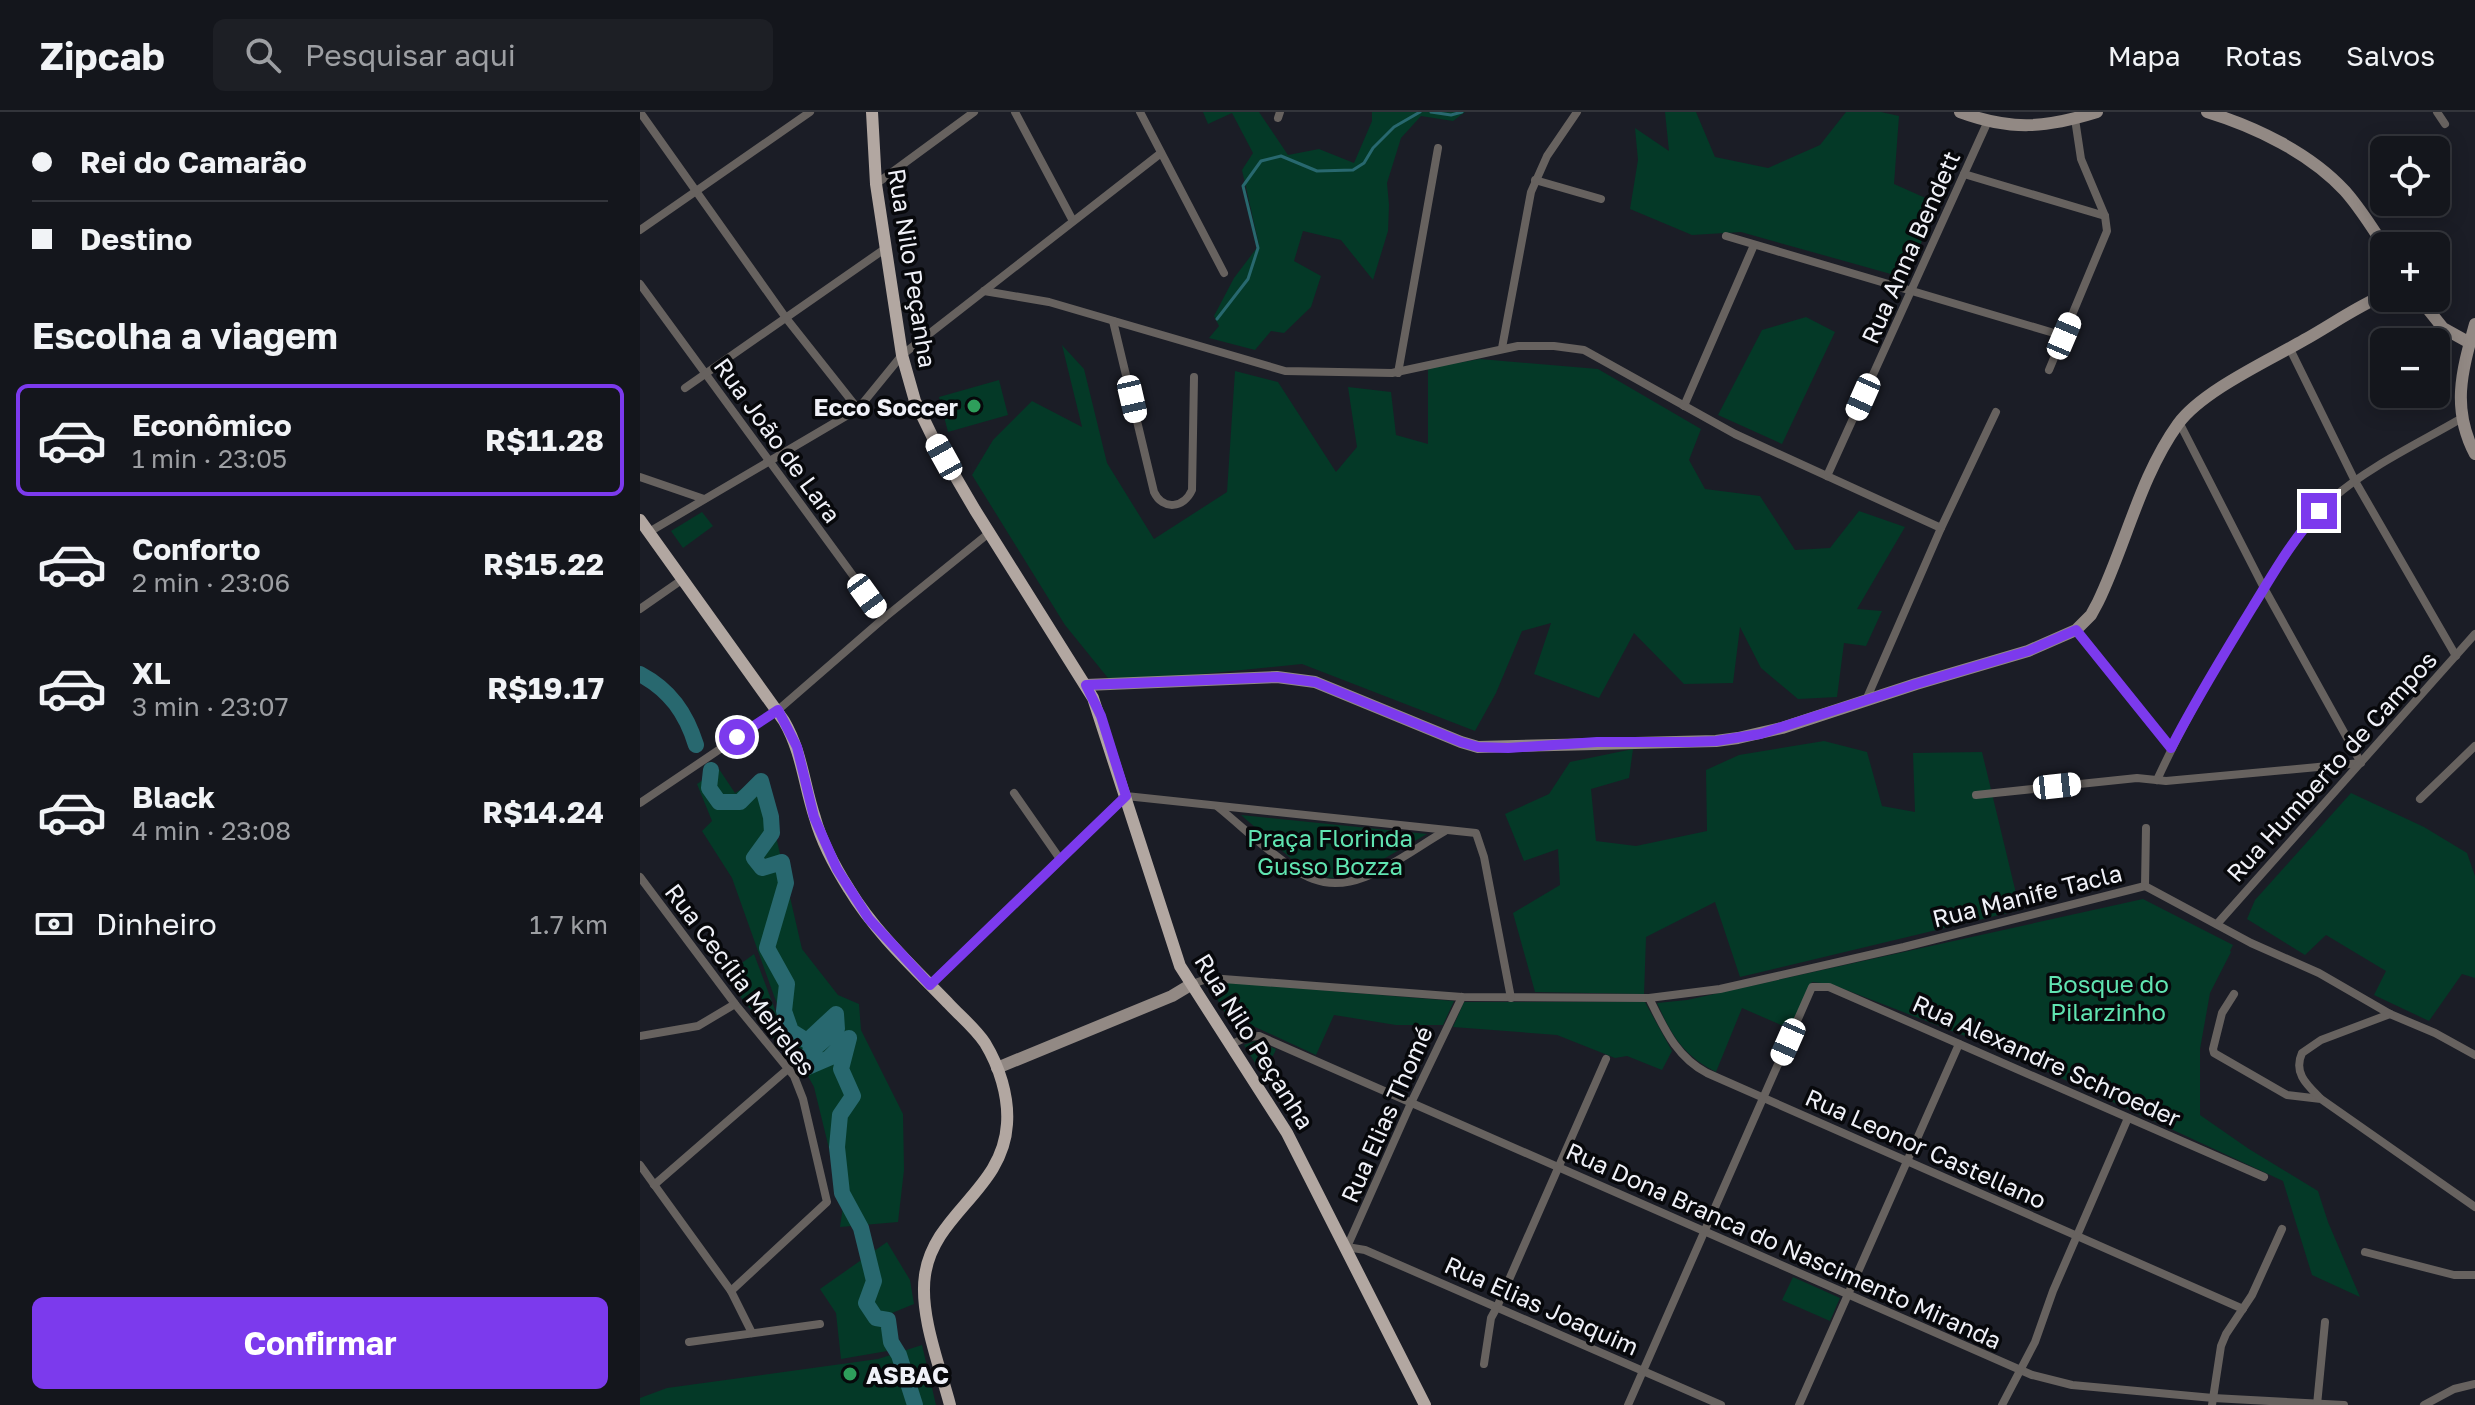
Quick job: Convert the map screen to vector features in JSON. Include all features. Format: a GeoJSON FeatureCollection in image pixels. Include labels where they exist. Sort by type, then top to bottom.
{"type":"FeatureCollection","features":[{"type":"Feature","properties":{"kind":"main road","name":"Rua Nilo Peçanha"},"geometry":{"type":"LineString","coordinates":[[872,112],[876,184],[909,387],[989,533],[1086,685],[1101,716],[1178,960],[1287,1133],[1425,1405]]}},
{"type":"Feature","properties":{"kind":"main road"},"geometry":{"type":"LineString","coordinates":[[640,520],[778,710],[797,747],[814,817],[837,869],[869,919],[979,1036],[997,1068],[1007,1107],[1007,1124],[1000,1155],[982,1187],[940,1234],[925,1276],[926,1309],[950,1405]]}},
{"type":"Feature","properties":{"kind":"street"},"geometry":{"type":"LineString","coordinates":[[640,112],[786,318],[858,409]]}},
{"type":"Feature","properties":{"kind":"street"},"geometry":{"type":"LineString","coordinates":[[640,230],[810,112]]}},
{"type":"Feature","properties":{"kind":"street"},"geometry":{"type":"LineString","coordinates":[[876,184],[974,112]]}},
{"type":"Feature","properties":{"kind":"street"},"geometry":{"type":"LineString","coordinates":[[1015,112],[1073,221]]}},
{"type":"Feature","properties":{"kind":"street"},"geometry":{"type":"LineString","coordinates":[[1140,112],[1224,273]]}},
{"type":"Feature","properties":{"kind":"street"},"geometry":{"type":"LineString","coordinates":[[1502,348],[1527,204],[1551,149],[1577,112]]}},
{"type":"Feature","properties":{"kind":"street"},"geometry":{"type":"LineString","coordinates":[[1960,112],[1988,121],[2040,126],[2097,112]]}},
{"type":"Feature","properties":{"kind":"street"},"geometry":{"type":"LineString","coordinates":[[2207,112],[2274,140],[2313,163],[2355,202],[2375,232]]}},
{"type":"Feature","properties":{"kind":"street"},"geometry":{"type":"LineString","coordinates":[[2437,112],[2445,124]]}},
{"type":"Feature","properties":{"kind":"street"},"geometry":{"type":"LineString","coordinates":[[2049,370],[2107,236],[2105,216],[2084,167],[2075,119]]}},
{"type":"Feature","properties":{"kind":"street","name":"Rua Anna Bendett"},"geometry":{"type":"LineString","coordinates":[[1827,476],[1988,121]]}},
{"type":"Feature","properties":{"kind":"street"},"geometry":{"type":"LineString","coordinates":[[1398,373],[1438,148]]}},
{"type":"Feature","properties":{"kind":"street"},"geometry":{"type":"LineString","coordinates":[[649,532],[858,409],[902,355],[1161,153]]}},
{"type":"Feature","properties":{"kind":"street"},"geometry":{"type":"LineString","coordinates":[[1964,174],[2105,216]]}},
{"type":"Feature","properties":{"kind":"street"},"geometry":{"type":"LineString","coordinates":[[1535,180],[1601,199]]}},
{"type":"Feature","properties":{"kind":"street"},"geometry":{"type":"LineString","coordinates":[[1726,236],[2064,336]]}},
{"type":"Feature","properties":{"kind":"street"},"geometry":{"type":"LineString","coordinates":[[1684,406],[1754,245]]}},
{"type":"Feature","properties":{"kind":"street"},"geometry":{"type":"LineString","coordinates":[[685,388],[886,248]]}},
{"type":"Feature","properties":{"kind":"street","name":"Rua João de Lara"},"geometry":{"type":"LineString","coordinates":[[640,284],[884,618]]}},
{"type":"Feature","properties":{"kind":"street"},"geometry":{"type":"LineString","coordinates":[[984,291],[1049,302],[1285,371],[1398,373],[1502,348],[1545,345],[1584,350],[1735,434],[1941,528]]}},
{"type":"Feature","properties":{"kind":"street"},"geometry":{"type":"LineString","coordinates":[[1086,685],[1277,677],[1302,679],[1461,742],[1493,748],[1597,742],[1689,742],[1738,738],[1782,728],[2028,651],[2076,630],[2091,615],[2098,602],[2146,483],[2179,422],[2210,396],[2370,303]]}},
{"type":"Feature","properties":{"kind":"street"},"geometry":{"type":"LineString","coordinates":[[2430,312],[2443,328],[2470,343]]}},
{"type":"Feature","properties":{"kind":"street"},"geometry":{"type":"LineString","coordinates":[[1113,321],[1154,492],[1162,503],[1168,505],[1183,501],[1192,490],[1194,377]]}},
{"type":"Feature","properties":{"kind":"street"},"geometry":{"type":"LineString","coordinates":[[2475,324],[2460,394],[2462,418],[2475,454]]}},
{"type":"Feature","properties":{"kind":"street"},"geometry":{"type":"LineString","coordinates":[[2290,349],[2355,481],[2456,656]]}},
{"type":"Feature","properties":{"kind":"street"},"geometry":{"type":"LineString","coordinates":[[1866,700],[1941,528],[1996,412]]}},
{"type":"Feature","properties":{"kind":"street"},"geometry":{"type":"LineString","coordinates":[[2157,780],[2207,681],[2309,522],[2355,481],[2462,418]]}},
{"type":"Feature","properties":{"kind":"street"},"geometry":{"type":"LineString","coordinates":[[1976,795],[2137,778],[2166,781],[2361,763],[2264,588],[2179,422]]}},
{"type":"Feature","properties":{"kind":"street"},"geometry":{"type":"LineString","coordinates":[[640,477],[704,499]]}},
{"type":"Feature","properties":{"kind":"street"},"geometry":{"type":"LineString","coordinates":[[640,803],[778,710],[989,533]]}},
{"type":"Feature","properties":{"kind":"street"},"geometry":{"type":"LineString","coordinates":[[640,609],[683,579]]}},
{"type":"Feature","properties":{"kind":"street"},"geometry":{"type":"LineString","coordinates":[[2076,630],[2171,748]]}},
{"type":"Feature","properties":{"kind":"street","name":"Rua Humberto de Campos"},"geometry":{"type":"LineString","coordinates":[[2217,924],[2475,634]]}},
{"type":"Feature","properties":{"kind":"street"},"geometry":{"type":"LineString","coordinates":[[2420,799],[2475,746]]}},
{"type":"Feature","properties":{"kind":"street"},"geometry":{"type":"LineString","coordinates":[[1014,793],[1060,859]]}},
{"type":"Feature","properties":{"kind":"street"},"geometry":{"type":"LineString","coordinates":[[930,985],[1126,796],[1476,833],[1484,857],[1511,998]]}},
{"type":"Feature","properties":{"kind":"street"},"geometry":{"type":"LineString","coordinates":[[1215,806],[1294,871],[1313,881],[1327,883],[1342,883],[1366,876],[1446,830]]}},
{"type":"Feature","properties":{"kind":"street"},"geometry":{"type":"LineString","coordinates":[[2145,886],[2146,828]]}},
{"type":"Feature","properties":{"kind":"street","name":"Rua Cecília Meireles"},"geometry":{"type":"LineString","coordinates":[[640,877],[735,1004],[789,1068],[801,1092],[827,1202],[731,1291]]}},
{"type":"Feature","properties":{"kind":"street","name":"Rua Manife Tacla"},"geometry":{"type":"LineString","coordinates":[[1649,998],[1701,992],[1884,952],[2145,886],[2268,952],[2319,973],[2390,1014],[2435,1033],[2475,1055]]}},
{"type":"Feature","properties":{"kind":"street"},"geometry":{"type":"LineString","coordinates":[[997,1068],[1210,978],[1462,997],[1649,998]]}},
{"type":"Feature","properties":{"kind":"street","name":"Rua Alexandre Schroeder"},"geometry":{"type":"LineString","coordinates":[[1763,1098],[1812,987],[1829,987],[2264,1177]]}},
{"type":"Feature","properties":{"kind":"street"},"geometry":{"type":"LineString","coordinates":[[2234,994],[2222,1013],[2214,1053],[2287,1095],[2321,1099]]}},
{"type":"Feature","properties":{"kind":"street","name":"Rua Elias Thomé"},"geometry":{"type":"LineString","coordinates":[[1347,1247],[1462,997]]}},
{"type":"Feature","properties":{"kind":"street","name":"Rua Leonor Castellano"},"geometry":{"type":"LineString","coordinates":[[1649,998],[1667,1035],[1686,1060],[1707,1073],[2243,1309]]}},
{"type":"Feature","properties":{"kind":"street"},"geometry":{"type":"LineString","coordinates":[[640,1036],[698,1026],[735,1004]]}},
{"type":"Feature","properties":{"kind":"street"},"geometry":{"type":"LineString","coordinates":[[2390,1014],[2321,1040],[2302,1053],[2298,1070],[2302,1079],[2321,1099],[2475,1207]]}},
{"type":"Feature","properties":{"kind":"street","name":"Rua Dona Branca do Nascimento Miranda"},"geometry":{"type":"LineString","coordinates":[[1232,1044],[1247,1037],[1259,1036],[2021,1371],[2072,1385],[2212,1402],[2344,1405]]}},
{"type":"Feature","properties":{"kind":"street"},"geometry":{"type":"LineString","coordinates":[[1799,1405],[1959,1044]]}},
{"type":"Feature","properties":{"kind":"street"},"geometry":{"type":"LineString","coordinates":[[1484,1364],[1491,1318],[1606,1059]]}},
{"type":"Feature","properties":{"kind":"street"},"geometry":{"type":"LineString","coordinates":[[654,1185],[789,1068]]}},
{"type":"Feature","properties":{"kind":"street"},"geometry":{"type":"LineString","coordinates":[[1628,1405],[1763,1098]]}},
{"type":"Feature","properties":{"kind":"street"},"geometry":{"type":"LineString","coordinates":[[2002,1405],[2035,1342],[2048,1301],[2128,1118]]}},
{"type":"Feature","properties":{"kind":"street"},"geometry":{"type":"LineString","coordinates":[[640,1165],[731,1291],[752,1333]]}},
{"type":"Feature","properties":{"kind":"street"},"geometry":{"type":"LineString","coordinates":[[2212,1402],[2221,1346],[2243,1309],[2282,1229]]}},
{"type":"Feature","properties":{"kind":"street","name":"Rua Elias Joaquim"},"geometry":{"type":"LineString","coordinates":[[1347,1247],[1365,1250],[1721,1405]]}},
{"type":"Feature","properties":{"kind":"street"},"geometry":{"type":"LineString","coordinates":[[2365,1252],[2454,1275],[2475,1275]]}},
{"type":"Feature","properties":{"kind":"street"},"geometry":{"type":"LineString","coordinates":[[2317,1404],[2325,1322]]}},
{"type":"Feature","properties":{"kind":"street"},"geometry":{"type":"LineString","coordinates":[[689,1342],[820,1324]]}},
{"type":"Feature","properties":{"kind":"street"},"geometry":{"type":"LineString","coordinates":[[2424,1405],[2454,1389],[2475,1384]]}},
{"type":"Feature","properties":{"kind":"green space"},"geometry":{"type":"Polygon","coordinates":[[[1203,112],[1259,112],[1288,155],[1319,149],[1354,163],[1372,121],[1372,112],[1465,112],[1453,121],[1421,116],[1401,138],[1387,183],[1388,231],[1373,280],[1341,240],[1303,231],[1294,261],[1321,276],[1311,307],[1284,333],[1271,331],[1255,350],[1209,338],[1219,326],[1214,316],[1234,278],[1259,245],[1242,170],[1253,153],[1232,113],[1208,124],[1203,112]]]}},
{"type":"Feature","properties":{"kind":"green space"},"geometry":{"type":"Polygon","coordinates":[[[1665,112],[1696,112],[1715,157],[1768,168],[1820,145],[1846,112],[1881,112],[1899,116],[1894,184],[1939,204],[1905,278],[1741,232],[1692,235],[1630,209],[1638,160],[1635,128],[1669,151],[1665,112]]]}},
{"type":"Feature","properties":{"kind":"green space"},"geometry":{"type":"Polygon","coordinates":[[[1806,317],[1835,332],[1782,444],[1718,415],[1762,330],[1806,317]]]}},
{"type":"Feature","properties":{"kind":"green space"},"geometry":{"type":"Polygon","coordinates":[[[1062,345],[1084,369],[1107,463],[1154,539],[1227,492],[1235,371],[1278,382],[1336,472],[1357,447],[1348,387],[1391,392],[1396,435],[1428,444],[1428,368],[1480,359],[1598,369],[1701,429],[1689,460],[1705,489],[1760,496],[1795,550],[1830,548],[1859,511],[1905,527],[1857,609],[1882,611],[1866,646],[1844,643],[1837,697],[1798,699],[1761,668],[1740,627],[1733,683],[1684,684],[1634,633],[1599,698],[1534,674],[1551,623],[1522,631],[1496,693],[1475,731],[1302,664],[1112,683],[1065,625],[972,475],[993,440],[1032,401],[1082,427],[1062,345]]]}},
{"type":"Feature","properties":{"kind":"green space","name":"Ecco Soccer"},"geometry":{"type":"Polygon","coordinates":[[[999,380],[1008,415],[948,432],[939,397],[999,380]]]}},
{"type":"Feature","properties":{"kind":"green space"},"geometry":{"type":"Polygon","coordinates":[[[702,512],[713,526],[683,548],[671,531],[702,512]]]}},
{"type":"Feature","properties":{"kind":"green space"},"geometry":{"type":"Polygon","coordinates":[[[1824,741],[1867,752],[1882,806],[1915,812],[1913,753],[1982,752],[2020,910],[1740,977],[1715,902],[1646,937],[1644,994],[1535,992],[1513,913],[1560,885],[1558,849],[1524,861],[1505,814],[1549,794],[1570,762],[1633,749],[1629,778],[1591,789],[1596,841],[1636,846],[1707,831],[1706,770],[1739,755],[1824,741]]]}},
{"type":"Feature","properties":{"kind":"green space"},"geometry":{"type":"Polygon","coordinates":[[[719,769],[735,793],[762,776],[802,949],[838,995],[859,1004],[861,1030],[903,1114],[904,1170],[898,1222],[840,1227],[843,1206],[814,1087],[799,1060],[732,878],[702,831],[712,821],[697,784],[719,769]]]}},
{"type":"Feature","properties":{"kind":"green space"},"geometry":{"type":"Polygon","coordinates":[[[2351,793],[2424,827],[2467,853],[2475,876],[2475,978],[2462,974],[2429,1021],[2374,995],[2386,971],[2326,935],[2305,955],[2247,919],[2255,900],[2351,793]]]}},
{"type":"Feature","properties":{"kind":"green space","name":"Praça Florinda Gusso Bozza"},"geometry":{"type":"Polygon","coordinates":[[[1241,815],[1427,834],[1359,873],[1346,877],[1325,877],[1298,864],[1241,815]]]}},
{"type":"Feature","properties":{"kind":"green space","name":"Bosque do Pilarzinho"},"geometry":{"type":"Polygon","coordinates":[[[2143,899],[2233,945],[2210,993],[2200,1049],[2200,1115],[2318,1191],[2360,1297],[2312,1275],[2283,1181],[2001,1050],[1831,984],[1812,982],[1790,1029],[1742,1008],[1716,1072],[1695,1059],[1680,1044],[1657,1003],[1687,1000],[2143,899]]]}},
{"type":"Feature","properties":{"kind":"green space"},"geometry":{"type":"Polygon","coordinates":[[[754,954],[797,1068],[724,976],[754,954]]]}},
{"type":"Feature","properties":{"kind":"green space"},"geometry":{"type":"Polygon","coordinates":[[[1207,981],[1454,1001],[1443,1025],[1396,1025],[1334,1015],[1316,1055],[1225,1013],[1207,981]]]}},
{"type":"Feature","properties":{"kind":"green space"},"geometry":{"type":"Polygon","coordinates":[[[1464,1002],[1645,1002],[1672,1051],[1662,1070],[1627,1056],[1615,1058],[1557,1035],[1453,1027],[1464,1002]]]}},
{"type":"Feature","properties":{"kind":"green space"},"geometry":{"type":"Polygon","coordinates":[[[1255,1041],[1276,1049],[1262,1074],[1244,1045],[1255,1041]]]}},
{"type":"Feature","properties":{"kind":"green space"},"geometry":{"type":"Polygon","coordinates":[[[887,1242],[910,1280],[914,1304],[892,1313],[899,1349],[841,1359],[836,1313],[820,1289],[887,1242]]]}},
{"type":"Feature","properties":{"kind":"green space"},"geometry":{"type":"Polygon","coordinates":[[[1793,1277],[1840,1298],[1830,1321],[1782,1300],[1793,1277]]]}},
{"type":"Feature","properties":{"kind":"green space","name":"ASBAC"},"geometry":{"type":"Polygon","coordinates":[[[922,1345],[936,1405],[640,1405],[640,1398],[667,1388],[878,1359],[922,1345]]]}},
{"type":"Feature","properties":{"kind":"waterway"},"geometry":{"type":"LineString","coordinates":[[1217,319],[1248,279],[1258,248],[1243,186],[1261,161],[1281,156],[1317,171],[1353,170],[1364,163],[1373,148],[1394,127],[1420,112]]}},
{"type":"Feature","properties":{"kind":"waterway"},"geometry":{"type":"LineString","coordinates":[[1431,112],[1451,115],[1462,112]]}},
{"type":"Feature","properties":{"kind":"waterway"},"geometry":{"type":"LineString","coordinates":[[640,674],[660,687],[676,704],[696,745]]}},
{"type":"Feature","properties":{"kind":"waterway"},"geometry":{"type":"LineString","coordinates":[[711,770],[709,788],[719,802],[740,802],[761,781],[772,833],[754,858],[762,868],[782,862],[786,883],[767,948],[787,984],[784,1011],[791,1031],[807,1041],[836,1014],[837,1029],[809,1053],[808,1067],[829,1058],[849,1038],[841,1069],[853,1096],[840,1115],[837,1147],[842,1193],[861,1228],[874,1281],[866,1303],[876,1318],[888,1320],[891,1342],[899,1355],[915,1405]]}},
{"type":"Feature","properties":{"kind":"place","name":"Ecco Soccer"},"geometry":{"type":"Point","coordinates":[974,406]}},
{"type":"Feature","properties":{"kind":"place","name":"ASBAC"},"geometry":{"type":"Point","coordinates":[850,1374]}},
{"type":"Feature","properties":{"kind":"route"},"geometry":{"type":"LineString","coordinates":[[737,737],[778,710],[797,747],[814,817],[827,851],[869,919],[930,985],[1126,796],[1101,716],[1086,685],[1277,677],[1302,679],[1478,747],[1716,741],[1782,728],[2028,651],[2076,630],[2171,748],[2207,681],[2272,575],[2319,511]]}}]}
